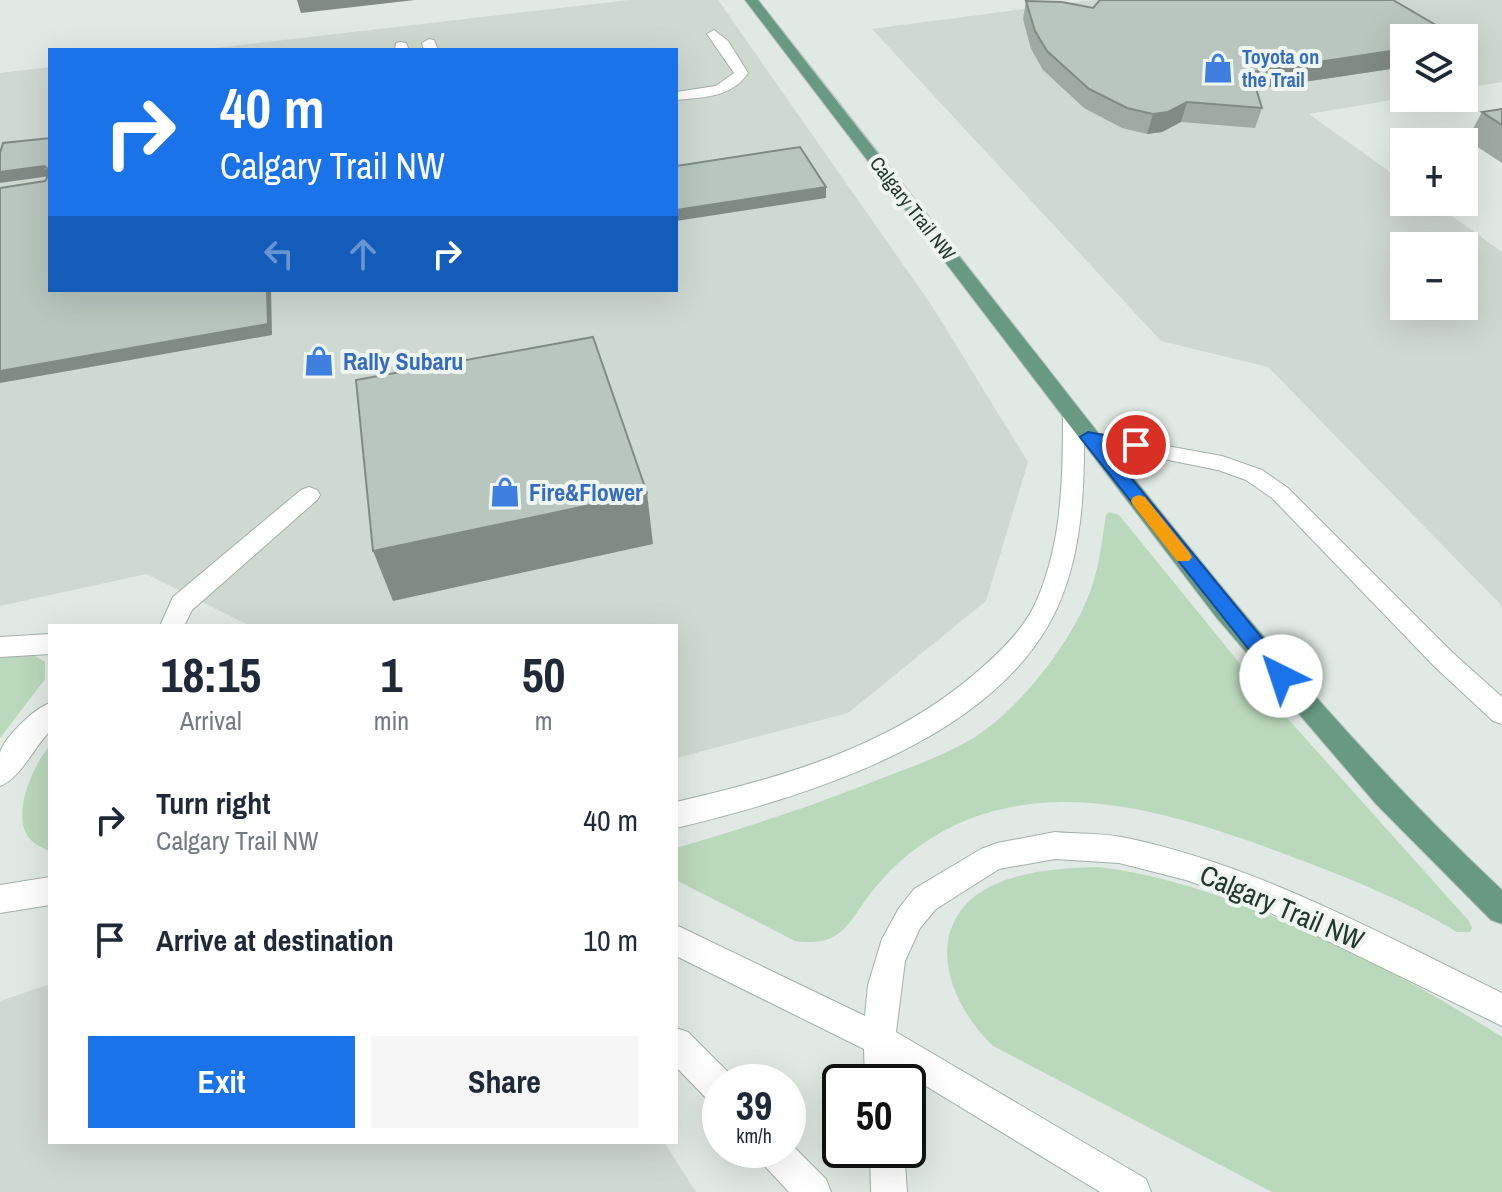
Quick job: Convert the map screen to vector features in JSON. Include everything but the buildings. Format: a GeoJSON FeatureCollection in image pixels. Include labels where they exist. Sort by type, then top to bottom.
{"type":"FeatureCollection","features":[{"type":"Feature","properties":{"kind":"main road","name":"Calgary Trail NW"},"geometry":{"type":"LineString","coordinates":[[751,0],[1081,427],[1260,652],[1409,818],[1502,910]]}},
{"type":"Feature","properties":{"kind":"street"},"geometry":{"type":"LineString","coordinates":[[678,96],[715,91],[737,80],[741,73],[714,34]]}},
{"type":"Feature","properties":{"kind":"street"},"geometry":{"type":"LineString","coordinates":[[678,815],[752,798],[884,751],[943,715],[991,676],[1027,640],[1048,601],[1062,561],[1081,427],[1254,475],[1280,493],[1444,660],[1502,713]]}},
{"type":"Feature","properties":{"kind":"street"},"geometry":{"type":"LineString","coordinates":[[173,624],[182,604],[309,495]]}},
{"type":"Feature","properties":{"kind":"street"},"geometry":{"type":"LineString","coordinates":[[0,647],[48,644]]}},
{"type":"Feature","properties":{"kind":"street"},"geometry":{"type":"LineString","coordinates":[[0,774],[26,737],[48,716]]}},
{"type":"Feature","properties":{"kind":"street","name":"Calgary Trail NW"},"geometry":{"type":"LineString","coordinates":[[880,1064],[878,1039],[887,967],[906,922],[927,897],[996,856],[1034,848],[1074,846],[1167,861],[1232,880],[1307,913],[1502,1010]]}},
{"type":"Feature","properties":{"kind":"street"},"geometry":{"type":"LineString","coordinates":[[0,898],[48,891]]}},
{"type":"Feature","properties":{"kind":"street"},"geometry":{"type":"LineString","coordinates":[[678,941],[878,1039],[1133,1192]]}},
{"type":"Feature","properties":{"kind":"street"},"geometry":{"type":"LineString","coordinates":[[678,1046],[702,1070]]}},
{"type":"Feature","properties":{"kind":"street"},"geometry":{"type":"LineString","coordinates":[[790,1168],[813,1192]]}},
{"type":"Feature","properties":{"kind":"street"},"geometry":{"type":"LineString","coordinates":[[888,1168],[889,1192]]}},
{"type":"Feature","properties":{"kind":"shaded area"},"geometry":{"type":"Polygon","coordinates":[[[629,0],[718,0],[932,306],[1028,462],[986,601],[848,713],[678,757],[678,624],[246,624],[146,574],[0,606],[0,73],[48,67],[48,292],[678,292],[678,48],[214,48],[629,0]]]}},
{"type":"Feature","properties":{"kind":"shaded area","name":"Toyota on the Trail"},"geometry":{"type":"Polygon","coordinates":[[[1093,0],[1502,0],[1502,82],[1478,86],[1478,24],[1390,24],[1390,100],[1309,114],[1390,172],[1390,216],[1452,216],[1474,232],[1390,232],[1390,320],[1478,320],[1478,235],[1502,252],[1502,606],[1268,367],[1161,341],[872,29],[1093,0]]]}},
{"type":"Feature","properties":{"kind":"shaded area"},"geometry":{"type":"Polygon","coordinates":[[[48,985],[48,1144],[665,1144],[696,1192],[0,1192],[0,1001],[48,985]]]}},
{"type":"Feature","properties":{"kind":"green space"},"geometry":{"type":"Polygon","coordinates":[[[1109,512],[1119,515],[1254,681],[1469,921],[1470,932],[1457,932],[1375,890],[1245,840],[1198,824],[1102,804],[1055,802],[1008,808],[962,822],[905,857],[880,881],[848,925],[823,941],[795,941],[678,881],[678,847],[796,810],[918,764],[968,741],[1006,713],[1042,673],[1084,607],[1095,577],[1109,512]]]}},
{"type":"Feature","properties":{"kind":"green space"},"geometry":{"type":"Polygon","coordinates":[[[32,654],[45,662],[45,679],[0,738],[0,658],[32,654]]]}},
{"type":"Feature","properties":{"kind":"green space"},"geometry":{"type":"Polygon","coordinates":[[[48,748],[48,850],[29,838],[23,821],[24,798],[38,763],[48,748]]]}},
{"type":"Feature","properties":{"kind":"green space"},"geometry":{"type":"Polygon","coordinates":[[[1099,867],[1201,890],[1308,931],[1410,983],[1502,1037],[1502,1192],[1272,1192],[993,1046],[966,1013],[950,973],[947,953],[950,932],[959,913],[975,896],[1018,876],[1099,867]]]}},
{"type":"Feature","properties":{"kind":"slow traffic"},"geometry":{"type":"LineString","coordinates":[[1139,501],[1183,557]]}},
{"type":"Feature","properties":{"kind":"place","name":"Toyota on the Trail"},"geometry":{"type":"Point","coordinates":[1218,68]}},
{"type":"Feature","properties":{"kind":"place","name":"Rally Subaru"},"geometry":{"type":"Point","coordinates":[319,361]}},
{"type":"Feature","properties":{"kind":"place","name":"Fire&Flower"},"geometry":{"type":"Point","coordinates":[505,492]}},
{"type":"Feature","properties":{"kind":"route"},"geometry":{"type":"LineString","coordinates":[[1136,445],[1088,437],[1281,676]]}}]}
